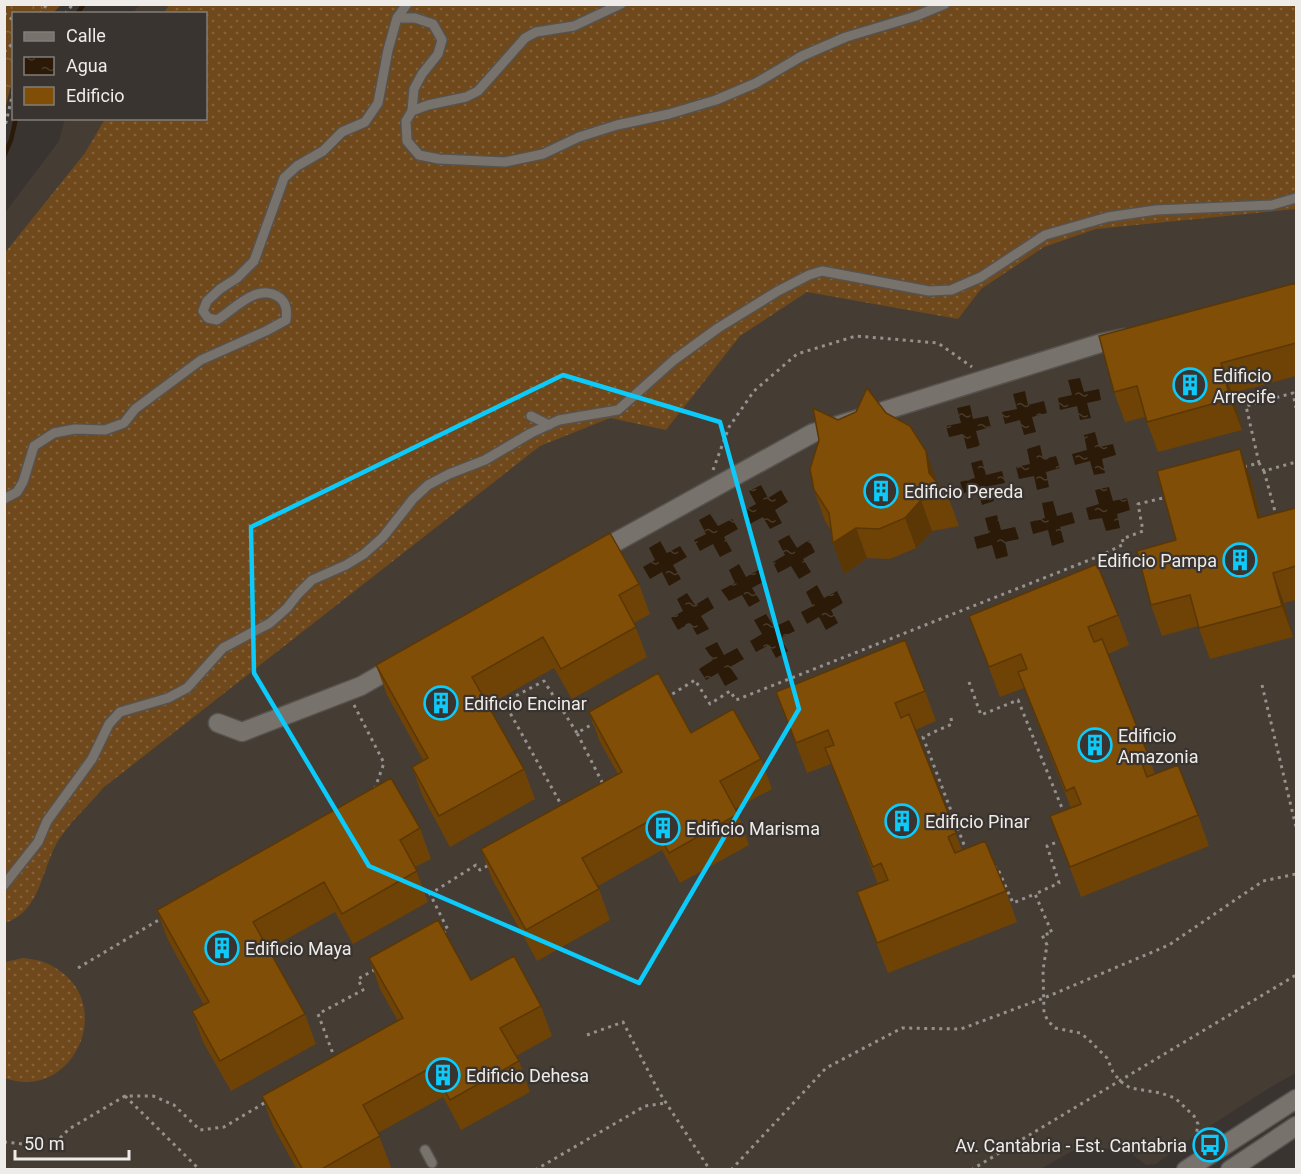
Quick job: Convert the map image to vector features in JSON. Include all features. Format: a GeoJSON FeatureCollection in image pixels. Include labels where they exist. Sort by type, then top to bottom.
{"type":"FeatureCollection","features":[{"type":"Feature","properties":{"kind":"street"},"geometry":{"type":"LineString","coordinates":[[582,560],[813,433],[1101,343],[1136,335]]}},
{"type":"Feature","properties":{"kind":"street"},"geometry":{"type":"LineString","coordinates":[[218,723],[242,732],[361,686],[411,657]]}},
{"type":"Feature","properties":{"kind":"street"},"geometry":{"type":"LineString","coordinates":[[1192,1166],[1296,1099]]}},
{"type":"Feature","properties":{"kind":"street"},"geometry":{"type":"LineString","coordinates":[[1230,1170],[1296,1126]]}},
{"type":"Feature","properties":{"kind":"lane"},"geometry":{"type":"LineString","coordinates":[[4,499],[17,492],[23,482],[34,446],[54,433],[75,429],[105,430],[124,423],[135,409],[201,360],[286,320],[287,310],[281,299],[269,292],[255,293],[217,320],[208,318],[203,311],[207,301],[237,278],[254,261],[284,178],[297,166],[323,150],[342,132],[365,122],[378,103],[388,50],[397,18],[407,4]]}},
{"type":"Feature","properties":{"kind":"lane"},"geometry":{"type":"LineString","coordinates":[[412,111],[466,97],[478,91],[525,38],[536,32],[574,26],[621,4]]}},
{"type":"Feature","properties":{"kind":"lane"},"geometry":{"type":"LineString","coordinates":[[397,18],[415,18],[433,24],[442,40],[438,54],[422,74],[414,89],[412,111],[406,122],[407,141],[419,155],[439,159],[505,162],[543,154],[579,137],[617,124],[669,114],[716,100],[756,83],[824,46],[916,16],[945,4]]}},
{"type":"Feature","properties":{"kind":"lane"},"geometry":{"type":"LineString","coordinates":[[4,885],[38,842],[47,821],[92,759],[109,724],[120,712],[168,698],[187,688],[223,648],[270,622],[287,608],[312,580],[364,554],[383,537],[413,499],[428,485],[485,460],[531,433],[559,420],[618,410],[682,353],[778,291],[822,271],[929,291],[951,290],[981,277],[1046,235],[1108,218],[1156,210],[1272,205],[1296,198]]}},
{"type":"Feature","properties":{"kind":"lane"},"geometry":{"type":"LineString","coordinates":[[531,416],[549,425]]}},
{"type":"Feature","properties":{"kind":"lane"},"geometry":{"type":"LineString","coordinates":[[425,1150],[432,1163]]}},
{"type":"Feature","properties":{"kind":"path"},"geometry":{"type":"LineString","coordinates":[[4,131],[12,97]]}},
{"type":"Feature","properties":{"kind":"path"},"geometry":{"type":"LineString","coordinates":[[705,493],[729,426],[754,391],[797,354],[856,336],[938,343],[989,378]]}},
{"type":"Feature","properties":{"kind":"path"},"geometry":{"type":"LineString","coordinates":[[1278,525],[1264,471],[1259,463],[1246,406],[1293,393],[1296,408]]}},
{"type":"Feature","properties":{"kind":"path"},"geometry":{"type":"LineString","coordinates":[[1264,471],[1296,462]]}},
{"type":"Feature","properties":{"kind":"path"},"geometry":{"type":"LineString","coordinates":[[1239,468],[1259,463]]}},
{"type":"Feature","properties":{"kind":"path"},"geometry":{"type":"LineString","coordinates":[[660,701],[695,680],[710,705],[730,691],[736,700],[1102,555],[1124,544],[1122,539],[1143,531],[1138,504],[1169,497]]}},
{"type":"Feature","properties":{"kind":"path"},"geometry":{"type":"LineString","coordinates":[[565,810],[504,702],[544,681],[577,733],[608,793]]}},
{"type":"Feature","properties":{"kind":"path"},"geometry":{"type":"LineString","coordinates":[[969,682],[981,714],[1018,700],[1065,814]]}},
{"type":"Feature","properties":{"kind":"path"},"geometry":{"type":"LineString","coordinates":[[1262,685],[1296,827]]}},
{"type":"Feature","properties":{"kind":"path"},"geometry":{"type":"LineString","coordinates":[[352,703],[384,763],[376,788],[366,794]]}},
{"type":"Feature","properties":{"kind":"path"},"geometry":{"type":"LineString","coordinates":[[577,733],[605,717]]}},
{"type":"Feature","properties":{"kind":"path"},"geometry":{"type":"LineString","coordinates":[[951,718],[952,724],[923,737],[968,853]]}},
{"type":"Feature","properties":{"kind":"path"},"geometry":{"type":"LineString","coordinates":[[987,870],[997,867],[1013,903],[1059,884],[1047,846],[1065,839]]}},
{"type":"Feature","properties":{"kind":"path"},"geometry":{"type":"LineString","coordinates":[[438,936],[448,930],[430,894],[476,865],[480,870],[490,865]]}},
{"type":"Feature","properties":{"kind":"path"},"geometry":{"type":"LineString","coordinates":[[731,1170],[826,1068],[902,1028],[961,1029],[1044,998],[1169,945],[1263,880],[1296,874]]}},
{"type":"Feature","properties":{"kind":"path"},"geometry":{"type":"LineString","coordinates":[[1035,894],[1052,933],[1042,936],[1047,945],[1043,970],[1044,1013],[1048,1021],[1055,1028],[1080,1033],[1088,1039],[1107,1058],[1120,1081],[1130,1088],[1161,1093],[1175,1098],[1194,1116],[1198,1124],[1192,1166]]}},
{"type":"Feature","properties":{"kind":"path"},"geometry":{"type":"LineString","coordinates":[[78,968],[168,914]]}},
{"type":"Feature","properties":{"kind":"path"},"geometry":{"type":"LineString","coordinates":[[336,1061],[318,1014],[363,990],[358,979],[378,968]]}},
{"type":"Feature","properties":{"kind":"path"},"geometry":{"type":"LineString","coordinates":[[971,1170],[1296,975]]}},
{"type":"Feature","properties":{"kind":"path"},"geometry":{"type":"LineString","coordinates":[[587,1035],[623,1022],[666,1103],[710,1170]]}},
{"type":"Feature","properties":{"kind":"path"},"geometry":{"type":"LineString","coordinates":[[4,1142],[51,1148],[69,1129],[125,1096],[153,1096],[174,1105],[200,1130],[224,1127],[274,1097]]}},
{"type":"Feature","properties":{"kind":"path"},"geometry":{"type":"LineString","coordinates":[[125,1096],[200,1170]]}},
{"type":"Feature","properties":{"kind":"path"},"geometry":{"type":"LineString","coordinates":[[535,1170],[645,1106],[666,1103]]}},
{"type":"Feature","properties":{"kind":"highlighted area"},"geometry":{"type":"Polygon","coordinates":[[[563,375],[720,422],[799,709],[639,983],[369,866],[254,673],[251,527],[563,375]]]}},
{"type":"Feature","properties":{"kind":"shaded area"},"geometry":{"type":"Polygon","coordinates":[[[139,5],[1296,5],[1296,1073],[1193,1137],[1156,1164],[1146,1165],[1132,1154],[1113,1149],[1093,1148],[1072,1151],[1039,1170],[5,1169],[4,214],[59,141],[65,120],[207,120],[207,12],[134,12],[139,5]]]}},
{"type":"Feature","properties":{"kind":"green space"},"geometry":{"type":"Polygon","coordinates":[[[5,4],[61,5],[54,12],[12,12],[12,82],[5,109],[5,4]]]}},
{"type":"Feature","properties":{"kind":"green space"},"geometry":{"type":"Polygon","coordinates":[[[169,5],[1296,5],[1296,209],[1096,229],[1044,247],[981,289],[958,319],[807,292],[740,336],[666,430],[610,418],[540,446],[103,788],[58,841],[39,888],[26,909],[5,923],[4,254],[85,153],[104,120],[207,120],[207,12],[165,12],[169,5]]]}},
{"type":"Feature","properties":{"kind":"green space"},"geometry":{"type":"Polygon","coordinates":[[[23,958],[46,963],[69,978],[82,999],[85,1021],[80,1043],[69,1062],[52,1076],[30,1082],[5,1078],[5,962],[23,958]]]}},
{"type":"Feature","properties":{"kind":"water"},"geometry":{"type":"Polygon","coordinates":[[[1080,378],[1084,392],[1099,389],[1101,400],[1087,403],[1091,418],[1080,420],[1077,406],[1060,410],[1058,398],[1072,395],[1068,380],[1080,378]]]}},
{"type":"Feature","properties":{"kind":"water"},"geometry":{"type":"Polygon","coordinates":[[[1025,391],[1028,405],[1044,401],[1047,413],[1032,417],[1036,432],[1024,435],[1020,420],[1005,424],[1002,412],[1017,409],[1013,394],[1025,391]]]}},
{"type":"Feature","properties":{"kind":"water"},"geometry":{"type":"Polygon","coordinates":[[[970,405],[973,419],[988,416],[991,427],[976,431],[980,446],[967,449],[963,434],[949,437],[946,426],[961,423],[957,408],[970,405]]]}},
{"type":"Feature","properties":{"kind":"water"},"geometry":{"type":"Polygon","coordinates":[[[1095,432],[1099,447],[1113,444],[1116,455],[1102,459],[1105,473],[1094,475],[1090,461],[1075,465],[1072,454],[1087,450],[1084,435],[1095,432]]]}},
{"type":"Feature","properties":{"kind":"water"},"geometry":{"type":"Polygon","coordinates":[[[1040,445],[1043,459],[1056,456],[1060,468],[1046,472],[1049,487],[1037,490],[1034,476],[1019,479],[1016,467],[1030,464],[1027,449],[1040,445]]]}},
{"type":"Feature","properties":{"kind":"water"},"geometry":{"type":"Polygon","coordinates":[[[982,460],[986,475],[1002,471],[1005,483],[990,486],[994,501],[982,505],[978,490],[964,493],[960,482],[975,478],[971,463],[982,460]]]}},
{"type":"Feature","properties":{"kind":"water"},"geometry":{"type":"Polygon","coordinates":[[[761,485],[768,498],[781,490],[788,502],[775,510],[782,523],[770,529],[763,517],[750,524],[743,511],[756,504],[749,491],[761,485]]]}},
{"type":"Feature","properties":{"kind":"water"},"geometry":{"type":"Polygon","coordinates":[[[1109,487],[1113,501],[1127,498],[1130,510],[1117,514],[1120,528],[1106,531],[1102,518],[1089,520],[1086,508],[1099,504],[1095,490],[1109,487]]]}},
{"type":"Feature","properties":{"kind":"water"},"geometry":{"type":"Polygon","coordinates":[[[1053,501],[1057,516],[1072,512],[1075,523],[1060,527],[1064,542],[1052,546],[1048,530],[1033,534],[1030,522],[1045,518],[1042,503],[1053,501]]]}},
{"type":"Feature","properties":{"kind":"water"},"geometry":{"type":"Polygon","coordinates":[[[710,514],[718,526],[732,519],[738,529],[724,537],[732,551],[720,557],[713,544],[700,551],[694,540],[706,534],[699,520],[710,514]]]}},
{"type":"Feature","properties":{"kind":"water"},"geometry":{"type":"Polygon","coordinates":[[[997,515],[1001,530],[1015,527],[1019,539],[1005,542],[1008,556],[996,559],[992,545],[977,549],[974,537],[989,533],[985,518],[997,515]]]}},
{"type":"Feature","properties":{"kind":"water"},"geometry":{"type":"Polygon","coordinates":[[[789,535],[797,548],[809,540],[815,552],[803,559],[811,572],[799,579],[791,566],[778,573],[773,562],[785,555],[778,541],[789,535]]]}},
{"type":"Feature","properties":{"kind":"water"},"geometry":{"type":"Polygon","coordinates":[[[660,541],[667,553],[680,546],[687,557],[673,565],[681,579],[669,586],[662,572],[650,579],[643,567],[655,560],[649,548],[660,541]]]}},
{"type":"Feature","properties":{"kind":"water"},"geometry":{"type":"Polygon","coordinates":[[[739,564],[746,577],[760,569],[766,580],[752,588],[760,601],[749,607],[742,595],[729,601],[721,590],[735,583],[729,570],[739,564]]]}},
{"type":"Feature","properties":{"kind":"water"},"geometry":{"type":"Polygon","coordinates":[[[817,585],[824,598],[837,591],[843,603],[831,610],[838,623],[826,630],[819,617],[807,624],[801,612],[813,606],[806,592],[817,585]]]}},
{"type":"Feature","properties":{"kind":"water"},"geometry":{"type":"Polygon","coordinates":[[[687,593],[695,605],[708,597],[714,608],[701,616],[709,629],[697,635],[690,623],[678,630],[671,618],[683,611],[677,599],[687,593]]]}},
{"type":"Feature","properties":{"kind":"water"},"geometry":{"type":"Polygon","coordinates":[[[766,614],[774,627],[789,620],[795,631],[780,638],[788,651],[776,658],[769,645],[756,652],[750,641],[762,634],[754,620],[766,614]]]}},
{"type":"Feature","properties":{"kind":"water"},"geometry":{"type":"Polygon","coordinates":[[[717,642],[724,655],[737,648],[744,659],[730,667],[738,679],[725,686],[718,673],[706,680],[699,669],[713,660],[705,648],[717,642]]]}},
{"type":"Feature","properties":{"kind":"building"},"geometry":{"type":"Polygon","coordinates":[[[1296,283],[1296,343],[1221,363],[1230,399],[1147,422],[1137,386],[1114,392],[1099,336],[1296,283]]]}},
{"type":"Feature","properties":{"kind":"building","name":"Edificio Pereda"},"geometry":{"type":"Polygon","coordinates":[[[867,388],[886,413],[910,426],[926,451],[929,473],[948,496],[921,500],[905,518],[879,529],[856,528],[833,543],[829,513],[814,490],[810,469],[819,440],[813,408],[838,420],[856,412],[867,388]]]}},
{"type":"Feature","properties":{"kind":"building","name":"Edificio Pampa"},"geometry":{"type":"Polygon","coordinates":[[[1240,449],[1258,518],[1296,508],[1296,566],[1273,573],[1282,606],[1199,628],[1190,595],[1151,605],[1137,551],[1176,540],[1157,471],[1240,449]]]}},
{"type":"Feature","properties":{"kind":"building","name":"Edificio Encinar"},"geometry":{"type":"Polygon","coordinates":[[[610,533],[639,584],[619,595],[636,627],[561,669],[543,637],[472,677],[524,769],[439,816],[412,767],[428,758],[376,665],[610,533]]]}},
{"type":"Feature","properties":{"kind":"building","name":"Edificio Amazonia"},"geometry":{"type":"Polygon","coordinates":[[[1097,564],[1118,615],[1088,627],[1094,642],[1102,639],[1149,757],[1141,761],[1147,777],[1178,765],[1198,815],[1070,867],[1050,816],[1081,804],[1074,787],[1066,791],[1018,672],[1027,669],[1021,654],[989,667],[969,616],[1097,564]]]}},
{"type":"Feature","properties":{"kind":"building","name":"Edificio Pinar"},"geometry":{"type":"Polygon","coordinates":[[[905,640],[925,691],[895,703],[901,718],[909,714],[956,833],[948,837],[955,853],[985,841],[1006,891],[877,943],[857,892],[888,880],[881,863],[873,867],[825,748],[834,745],[828,730],[796,743],[776,692],[905,640]]]}},
{"type":"Feature","properties":{"kind":"building","name":"Edificio Marisma"},"geometry":{"type":"Polygon","coordinates":[[[658,673],[691,733],[733,709],[761,759],[720,781],[738,814],[669,853],[651,820],[582,858],[599,889],[526,930],[481,849],[622,772],[589,712],[658,673]]]}},
{"type":"Feature","properties":{"kind":"building","name":"Edificio Maya"},"geometry":{"type":"Polygon","coordinates":[[[391,778],[420,828],[400,840],[417,871],[342,914],[324,882],[253,922],[305,1014],[220,1061],[192,1011],[209,1002],[157,910],[391,778]]]}},
{"type":"Feature","properties":{"kind":"building","name":"Edificio Dehesa"},"geometry":{"type":"Polygon","coordinates":[[[438,920],[471,980],[514,956],[541,1006],[500,1028],[519,1061],[450,1100],[432,1067],[363,1105],[380,1136],[320,1170],[303,1170],[262,1096],[403,1018],[369,958],[438,920]]]}},
{"type":"Feature","properties":{"kind":"waterway"},"geometry":{"type":"LineString","coordinates":[[78,12],[84,4]]}},
{"type":"Feature","properties":{"kind":"waterway"},"geometry":{"type":"LineString","coordinates":[[4,156],[16,120]]}},
{"type":"Feature","properties":{"kind":"place","name":"Edificio Arrecife"},"geometry":{"type":"Point","coordinates":[1190,385]}},
{"type":"Feature","properties":{"kind":"place","name":"Edificio Pereda"},"geometry":{"type":"Point","coordinates":[881,491]}},
{"type":"Feature","properties":{"kind":"place","name":"Edificio Pampa"},"geometry":{"type":"Point","coordinates":[1240,560]}},
{"type":"Feature","properties":{"kind":"place","name":"Edificio Encinar"},"geometry":{"type":"Point","coordinates":[441,703]}},
{"type":"Feature","properties":{"kind":"place","name":"Edificio Amazonia"},"geometry":{"type":"Point","coordinates":[1095,745]}},
{"type":"Feature","properties":{"kind":"place","name":"Edificio Pinar"},"geometry":{"type":"Point","coordinates":[902,821]}},
{"type":"Feature","properties":{"kind":"place","name":"Edificio Marisma"},"geometry":{"type":"Point","coordinates":[663,828]}},
{"type":"Feature","properties":{"kind":"place","name":"Edificio Maya"},"geometry":{"type":"Point","coordinates":[222,948]}},
{"type":"Feature","properties":{"kind":"place","name":"Edificio Dehesa"},"geometry":{"type":"Point","coordinates":[443,1075]}},
{"type":"Feature","properties":{"kind":"place","name":"Av. Cantabria - Est. Cantabria"},"geometry":{"type":"Point","coordinates":[1210,1145]}}]}
